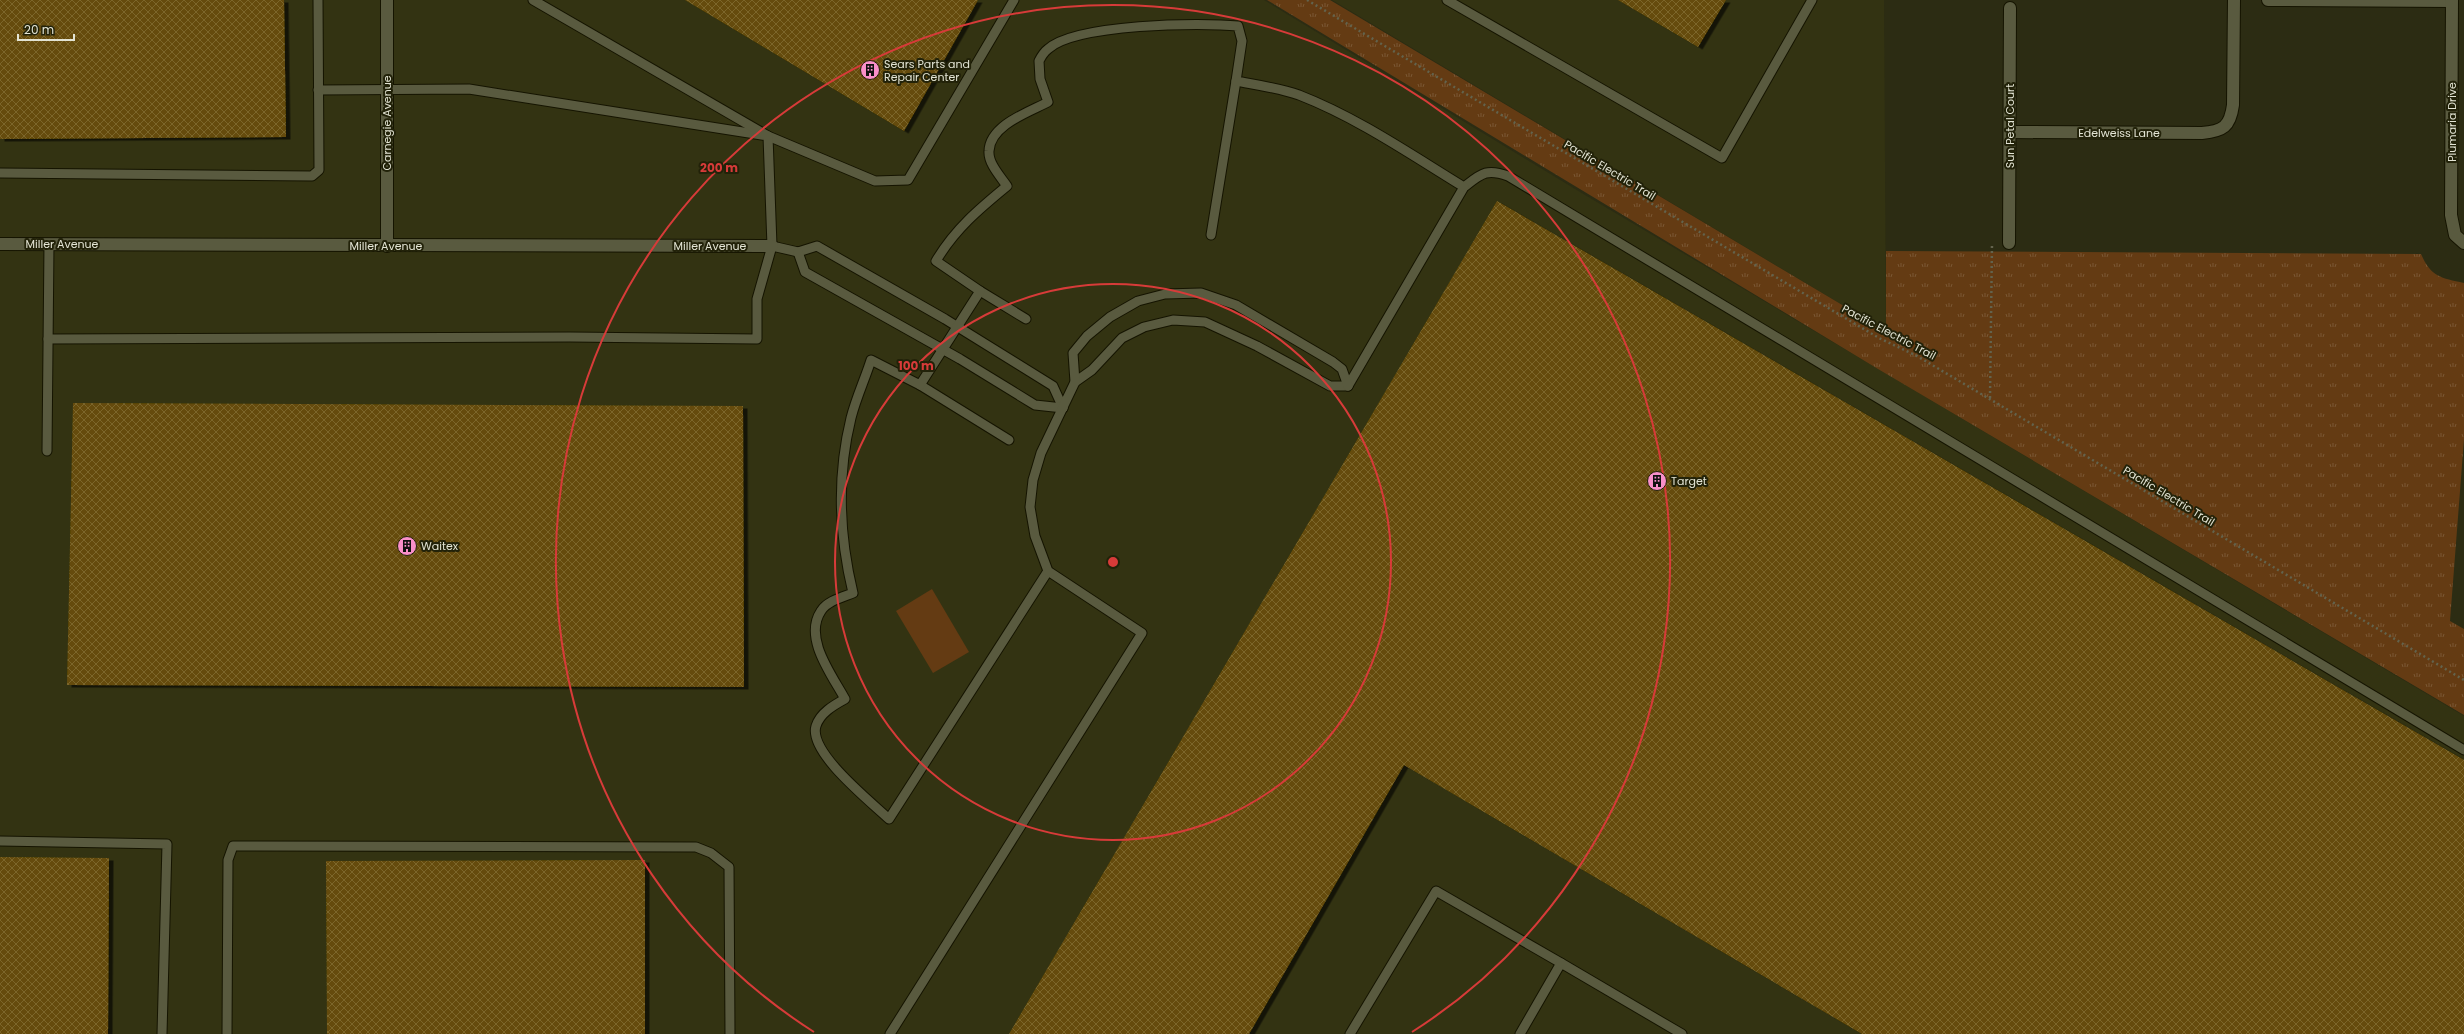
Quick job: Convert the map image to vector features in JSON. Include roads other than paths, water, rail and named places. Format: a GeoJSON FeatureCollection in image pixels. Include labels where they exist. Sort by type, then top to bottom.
{"type":"FeatureCollection","features":[{"type":"Feature","properties":{"kind":"street","name":"Carnegie Avenue"},"geometry":{"type":"LineString","coordinates":[[387,0],[387,246]]}},
{"type":"Feature","properties":{"kind":"street","name":"Edelweiss Lane"},"geometry":{"type":"LineString","coordinates":[[2010,132],[2202,133],[2215,131],[2226,126],[2233,104],[2234,0]]}},
{"type":"Feature","properties":{"kind":"street"},"geometry":{"type":"LineString","coordinates":[[2268,0],[2452,1]]}},
{"type":"Feature","properties":{"kind":"street","name":"Plumaria Drive"},"geometry":{"type":"LineString","coordinates":[[2452,1],[2451,215],[2455,235],[2463,243]]}},
{"type":"Feature","properties":{"kind":"street","name":"Sun Petal Court"},"geometry":{"type":"LineString","coordinates":[[2009,244],[2010,8]]}},
{"type":"Feature","properties":{"kind":"street","name":"Miller Avenue"},"geometry":{"type":"LineString","coordinates":[[0,244],[772,246]]}},
{"type":"Feature","properties":{"kind":"lane"},"geometry":{"type":"LineString","coordinates":[[0,173],[312,176],[319,170],[318,0]]}},
{"type":"Feature","properties":{"kind":"lane"},"geometry":{"type":"LineString","coordinates":[[533,0],[768,136],[875,181],[908,180],[1014,0]]}},
{"type":"Feature","properties":{"kind":"lane"},"geometry":{"type":"LineString","coordinates":[[1447,0],[1722,158],[1812,0]]}},
{"type":"Feature","properties":{"kind":"lane"},"geometry":{"type":"LineString","coordinates":[[1026,319],[980,291],[936,261],[949,238],[971,215],[1007,186],[993,165],[989,151],[993,136],[1006,125],[1048,102],[1040,79],[1039,61],[1048,48],[1068,39],[1112,29],[1178,23],[1238,26],[1242,41],[1211,234]]}},
{"type":"Feature","properties":{"kind":"lane"},"geometry":{"type":"LineString","coordinates":[[1236,81],[1298,95],[1352,118],[1464,187]]}},
{"type":"Feature","properties":{"kind":"lane"},"geometry":{"type":"LineString","coordinates":[[318,90],[469,89],[768,136]]}},
{"type":"Feature","properties":{"kind":"lane"},"geometry":{"type":"LineString","coordinates":[[48,339],[570,337],[757,339],[757,299],[772,246],[768,136]]}},
{"type":"Feature","properties":{"kind":"lane"},"geometry":{"type":"LineString","coordinates":[[1348,386],[1464,187],[1484,172],[1495,171],[1508,176],[2464,750]]}},
{"type":"Feature","properties":{"kind":"lane"},"geometry":{"type":"LineString","coordinates":[[47,451],[49,244]]}},
{"type":"Feature","properties":{"kind":"lane"},"geometry":{"type":"LineString","coordinates":[[772,246],[798,252],[817,246],[957,327],[1053,386],[1063,408]]}},
{"type":"Feature","properties":{"kind":"lane"},"geometry":{"type":"LineString","coordinates":[[798,252],[805,272],[1035,405],[1063,408]]}},
{"type":"Feature","properties":{"kind":"lane"},"geometry":{"type":"LineString","coordinates":[[920,385],[944,351],[957,327],[980,291]]}},
{"type":"Feature","properties":{"kind":"lane"},"geometry":{"type":"LineString","coordinates":[[890,1034],[1142,633],[1048,571],[1035,536],[1030,507],[1033,480],[1041,453],[1074,382],[1074,353],[1087,336],[1110,317],[1138,301],[1165,294],[1201,294],[1236,305],[1333,362],[1342,369],[1348,386]]}},
{"type":"Feature","properties":{"kind":"lane"},"geometry":{"type":"LineString","coordinates":[[1074,382],[1092,370],[1122,338],[1144,327],[1173,320],[1205,322],[1257,346],[1330,386],[1348,386]]}},
{"type":"Feature","properties":{"kind":"lane"},"geometry":{"type":"LineString","coordinates":[[1009,440],[920,385],[871,360],[851,418],[840,488],[845,561],[853,593],[836,600],[821,610],[815,625],[817,648],[845,699],[822,715],[816,726],[815,740],[824,757],[889,819],[1048,571]]}},
{"type":"Feature","properties":{"kind":"lane"},"geometry":{"type":"LineString","coordinates":[[0,841],[167,844],[162,1034]]}},
{"type":"Feature","properties":{"kind":"lane"},"geometry":{"type":"LineString","coordinates":[[227,1034],[228,860],[233,846],[696,847],[711,853],[729,867],[730,1034]]}},
{"type":"Feature","properties":{"kind":"lane"},"geometry":{"type":"LineString","coordinates":[[1350,1034],[1436,891],[1682,1034]]}},
{"type":"Feature","properties":{"kind":"lane"},"geometry":{"type":"LineString","coordinates":[[1520,1034],[1562,963]]}},
{"type":"Feature","properties":{"kind":"place","name":"Sears Parts and Repair Center"},"geometry":{"type":"Point","coordinates":[870,70]}},
{"type":"Feature","properties":{"kind":"place","name":"Target"},"geometry":{"type":"Point","coordinates":[1657,481]}},
{"type":"Feature","properties":{"kind":"place","name":"Waitex"},"geometry":{"type":"Point","coordinates":[407,546]}}]}
